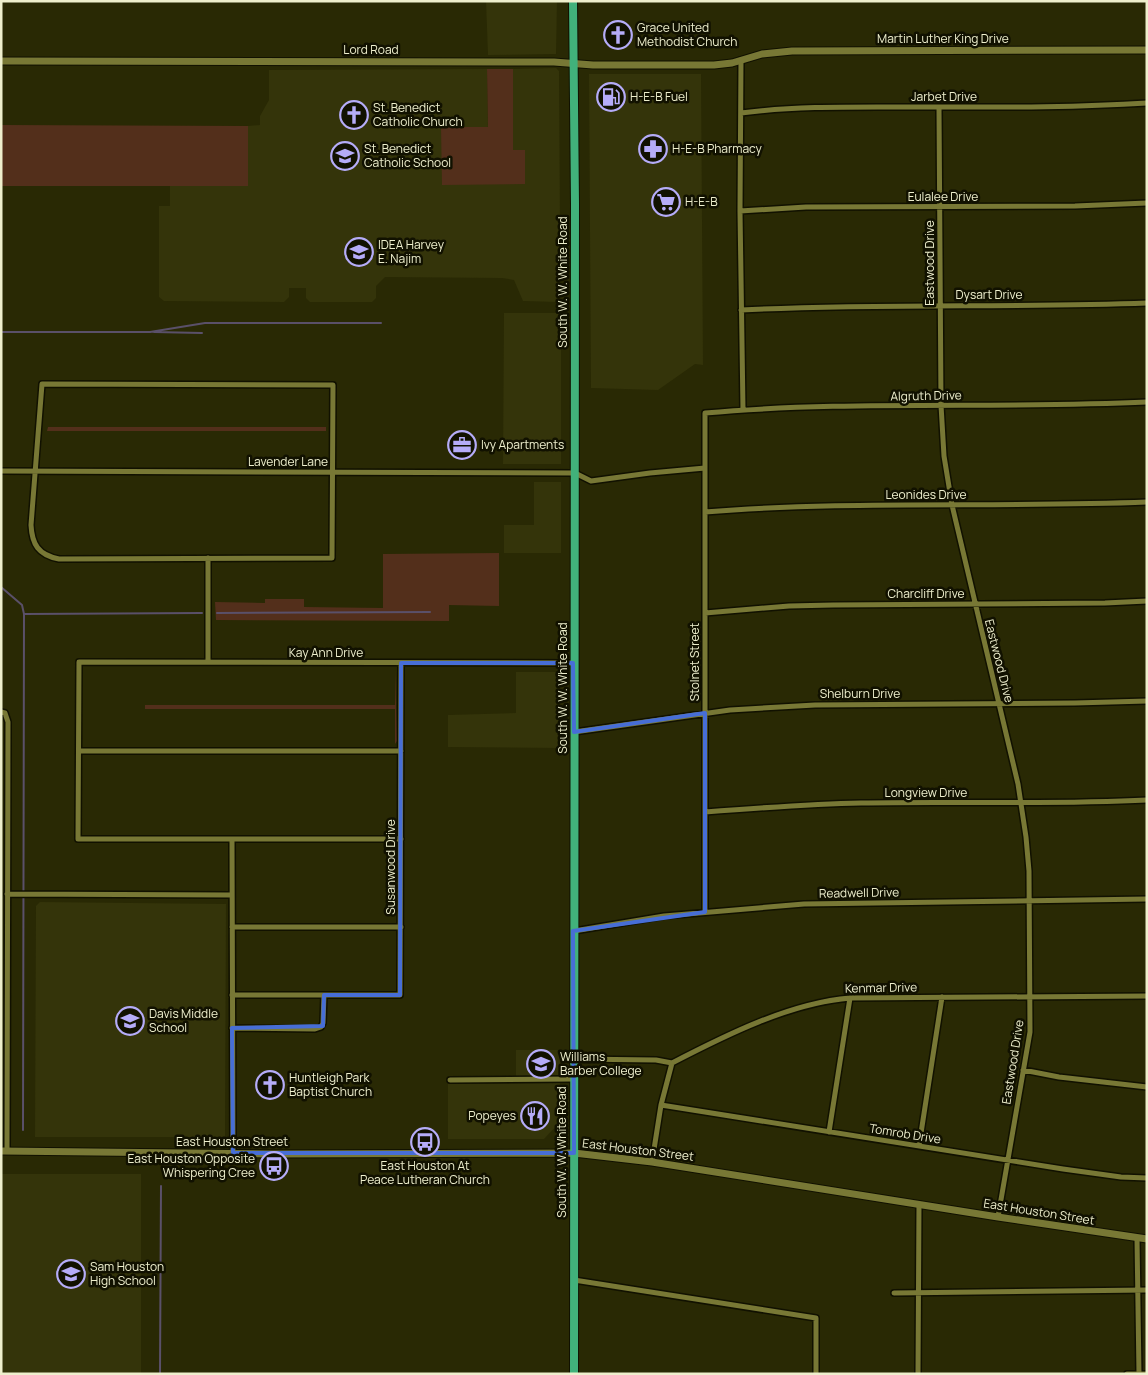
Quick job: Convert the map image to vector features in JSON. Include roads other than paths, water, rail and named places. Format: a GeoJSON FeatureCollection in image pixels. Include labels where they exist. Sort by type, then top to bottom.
{"type":"FeatureCollection","features":[{"type":"Feature","properties":{"kind":"main road","name":"South W. W. White Road"},"geometry":{"type":"LineString","coordinates":[[573,1],[575,473],[574,1374]]}},
{"type":"Feature","properties":{"kind":"main road","name":"Martin Luther King Drive"},"geometry":{"type":"LineString","coordinates":[[741,60],[762,54],[792,51],[1147,50]]}},
{"type":"Feature","properties":{"kind":"main road","name":"Lord Road"},"geometry":{"type":"LineString","coordinates":[[1,61],[554,62],[593,65],[714,64],[741,60]]}},
{"type":"Feature","properties":{"kind":"main road","name":"East Houston Street"},"geometry":{"type":"LineString","coordinates":[[4,1151],[233,1154],[574,1153],[652,1162],[1147,1239]]}},
{"type":"Feature","properties":{"kind":"street"},"geometry":{"type":"LineString","coordinates":[[741,60],[740,211],[744,409]]}},
{"type":"Feature","properties":{"kind":"street","name":"Jarbet Drive"},"geometry":{"type":"LineString","coordinates":[[740,113],[840,107],[1080,106],[1147,103]]}},
{"type":"Feature","properties":{"kind":"street","name":"Eastwood Drive"},"geometry":{"type":"LineString","coordinates":[[939,107],[941,405],[944,456],[952,505],[974,604],[1000,704],[1022,803],[1028,855],[1030,1032],[998,1217]]}},
{"type":"Feature","properties":{"kind":"street","name":"Eulalee Drive"},"geometry":{"type":"LineString","coordinates":[[740,211],[806,208],[1075,206],[1147,203]]}},
{"type":"Feature","properties":{"kind":"street","name":"Dysart Drive"},"geometry":{"type":"LineString","coordinates":[[741,310],[1147,303]]}},
{"type":"Feature","properties":{"kind":"street"},"geometry":{"type":"LineString","coordinates":[[42,384],[333,385],[332,472],[332,558],[59,559],[52,557],[33,543],[31,525],[42,384]]}},
{"type":"Feature","properties":{"kind":"street","name":"Algruth Drive"},"geometry":{"type":"LineString","coordinates":[[705,413],[744,409],[941,405],[1077,405],[1147,402]]}},
{"type":"Feature","properties":{"kind":"street","name":"Stolnet Street"},"geometry":{"type":"LineString","coordinates":[[705,413],[705,912]]}},
{"type":"Feature","properties":{"kind":"street"},"geometry":{"type":"LineString","coordinates":[[575,473],[591,481],[705,468]]}},
{"type":"Feature","properties":{"kind":"street","name":"Lavender Lane"},"geometry":{"type":"LineString","coordinates":[[1,471],[575,473]]}},
{"type":"Feature","properties":{"kind":"street","name":"Leonides Drive"},"geometry":{"type":"LineString","coordinates":[[705,512],[776,507],[1147,502]]}},
{"type":"Feature","properties":{"kind":"street"},"geometry":{"type":"LineString","coordinates":[[208,558],[208,662]]}},
{"type":"Feature","properties":{"kind":"street","name":"Charcliff Drive"},"geometry":{"type":"LineString","coordinates":[[705,613],[788,606],[1147,601]]}},
{"type":"Feature","properties":{"kind":"street","name":"Kay Ann Drive"},"geometry":{"type":"LineString","coordinates":[[79,751],[79,662],[574,663]]}},
{"type":"Feature","properties":{"kind":"street","name":"Susanwood Drive"},"geometry":{"type":"LineString","coordinates":[[232,995],[400,996],[401,663]]}},
{"type":"Feature","properties":{"kind":"street","name":"Shelburn Drive"},"geometry":{"type":"LineString","coordinates":[[574,732],[705,713],[814,705],[1147,701]]}},
{"type":"Feature","properties":{"kind":"street"},"geometry":{"type":"LineString","coordinates":[[3,712],[8,722],[4,820],[7,894],[4,930],[4,1151]]}},
{"type":"Feature","properties":{"kind":"street"},"geometry":{"type":"LineString","coordinates":[[401,751],[79,751],[78,839],[401,839]]}},
{"type":"Feature","properties":{"kind":"street","name":"Longview Drive"},"geometry":{"type":"LineString","coordinates":[[705,812],[844,803],[1022,803],[1147,800]]}},
{"type":"Feature","properties":{"kind":"street"},"geometry":{"type":"LineString","coordinates":[[232,839],[233,1154]]}},
{"type":"Feature","properties":{"kind":"street"},"geometry":{"type":"LineString","coordinates":[[7,894],[232,894]]}},
{"type":"Feature","properties":{"kind":"street","name":"Readwell Drive"},"geometry":{"type":"LineString","coordinates":[[573,931],[631,920],[804,904],[1147,899]]}},
{"type":"Feature","properties":{"kind":"street"},"geometry":{"type":"LineString","coordinates":[[232,927],[401,927]]}},
{"type":"Feature","properties":{"kind":"street"},"geometry":{"type":"LineString","coordinates":[[232,1028],[315,1029],[321,1027],[323,1023],[324,995]]}},
{"type":"Feature","properties":{"kind":"street","name":"Kenmar Drive"},"geometry":{"type":"LineString","coordinates":[[672,1063],[709,1044],[795,1008],[819,1002],[850,998],[1147,996]]}},
{"type":"Feature","properties":{"kind":"street"},"geometry":{"type":"LineString","coordinates":[[919,1146],[942,997]]}},
{"type":"Feature","properties":{"kind":"street"},"geometry":{"type":"LineString","coordinates":[[829,1132],[850,998]]}},
{"type":"Feature","properties":{"kind":"street"},"geometry":{"type":"LineString","coordinates":[[574,1059],[656,1060],[672,1063],[661,1105],[652,1162]]}},
{"type":"Feature","properties":{"kind":"street"},"geometry":{"type":"LineString","coordinates":[[1023,1070],[1069,1078],[1147,1087]]}},
{"type":"Feature","properties":{"kind":"street"},"geometry":{"type":"LineString","coordinates":[[450,1080],[574,1079]]}},
{"type":"Feature","properties":{"kind":"street","name":"Tomrob Drive"},"geometry":{"type":"LineString","coordinates":[[661,1105],[1103,1175],[1147,1178]]}},
{"type":"Feature","properties":{"kind":"street"},"geometry":{"type":"LineString","coordinates":[[918,1374],[919,1204]]}},
{"type":"Feature","properties":{"kind":"street"},"geometry":{"type":"LineString","coordinates":[[1137,1238],[1138,1374]]}},
{"type":"Feature","properties":{"kind":"street"},"geometry":{"type":"LineString","coordinates":[[574,1280],[816,1318],[816,1374]]}},
{"type":"Feature","properties":{"kind":"street"},"geometry":{"type":"LineString","coordinates":[[894,1293],[1147,1290]]}},
{"type":"Feature","properties":{"kind":"street"},"geometry":{"type":"LineString","coordinates":[[1127,1374],[1147,1374]]}},
{"type":"Feature","properties":{"kind":"waterway"},"geometry":{"type":"LineString","coordinates":[[1,332],[150,332],[205,323],[381,323]]}},
{"type":"Feature","properties":{"kind":"waterway"},"geometry":{"type":"LineString","coordinates":[[154,332],[202,333]]}},
{"type":"Feature","properties":{"kind":"waterway"},"geometry":{"type":"LineString","coordinates":[[1,587],[22,605],[24,614],[23,1130]]}},
{"type":"Feature","properties":{"kind":"waterway"},"geometry":{"type":"LineString","coordinates":[[217,613],[430,612]]}},
{"type":"Feature","properties":{"kind":"waterway"},"geometry":{"type":"LineString","coordinates":[[25,614],[202,613]]}},
{"type":"Feature","properties":{"kind":"waterway"},"geometry":{"type":"LineString","coordinates":[[160,1374],[161,1186]]}},
{"type":"Feature","properties":{"kind":"place","name":"Grace United Methodist Church"},"geometry":{"type":"Point","coordinates":[618,35]}},
{"type":"Feature","properties":{"kind":"place","name":"H-E-B Fuel"},"geometry":{"type":"Point","coordinates":[611,97]}},
{"type":"Feature","properties":{"kind":"place","name":"St. Benedict Catholic Church"},"geometry":{"type":"Point","coordinates":[354,115]}},
{"type":"Feature","properties":{"kind":"place","name":"H-E-B Pharmacy"},"geometry":{"type":"Point","coordinates":[653,149]}},
{"type":"Feature","properties":{"kind":"place","name":"St. Benedict Catholic School"},"geometry":{"type":"Point","coordinates":[345,156]}},
{"type":"Feature","properties":{"kind":"place","name":"H-E-B"},"geometry":{"type":"Point","coordinates":[666,202]}},
{"type":"Feature","properties":{"kind":"place","name":"IDEA Harvey E. Najim"},"geometry":{"type":"Point","coordinates":[359,252]}},
{"type":"Feature","properties":{"kind":"place","name":"Ivy Apartments"},"geometry":{"type":"Point","coordinates":[462,445]}},
{"type":"Feature","properties":{"kind":"place","name":"Davis Middle School"},"geometry":{"type":"Point","coordinates":[130,1021]}},
{"type":"Feature","properties":{"kind":"place","name":"Williams Barber College"},"geometry":{"type":"Point","coordinates":[541,1064]}},
{"type":"Feature","properties":{"kind":"place","name":"Huntleigh Park Baptist Church"},"geometry":{"type":"Point","coordinates":[270,1085]}},
{"type":"Feature","properties":{"kind":"place","name":"Popeyes"},"geometry":{"type":"Point","coordinates":[535,1116]}},
{"type":"Feature","properties":{"kind":"place","name":"East Houston At Peace Lutheran Church"},"geometry":{"type":"Point","coordinates":[425,1142]}},
{"type":"Feature","properties":{"kind":"place","name":"East Houston Opposite Whispering Cree"},"geometry":{"type":"Point","coordinates":[274,1166]}},
{"type":"Feature","properties":{"kind":"place","name":"Sam Houston High School"},"geometry":{"type":"Point","coordinates":[71,1274]}}]}
